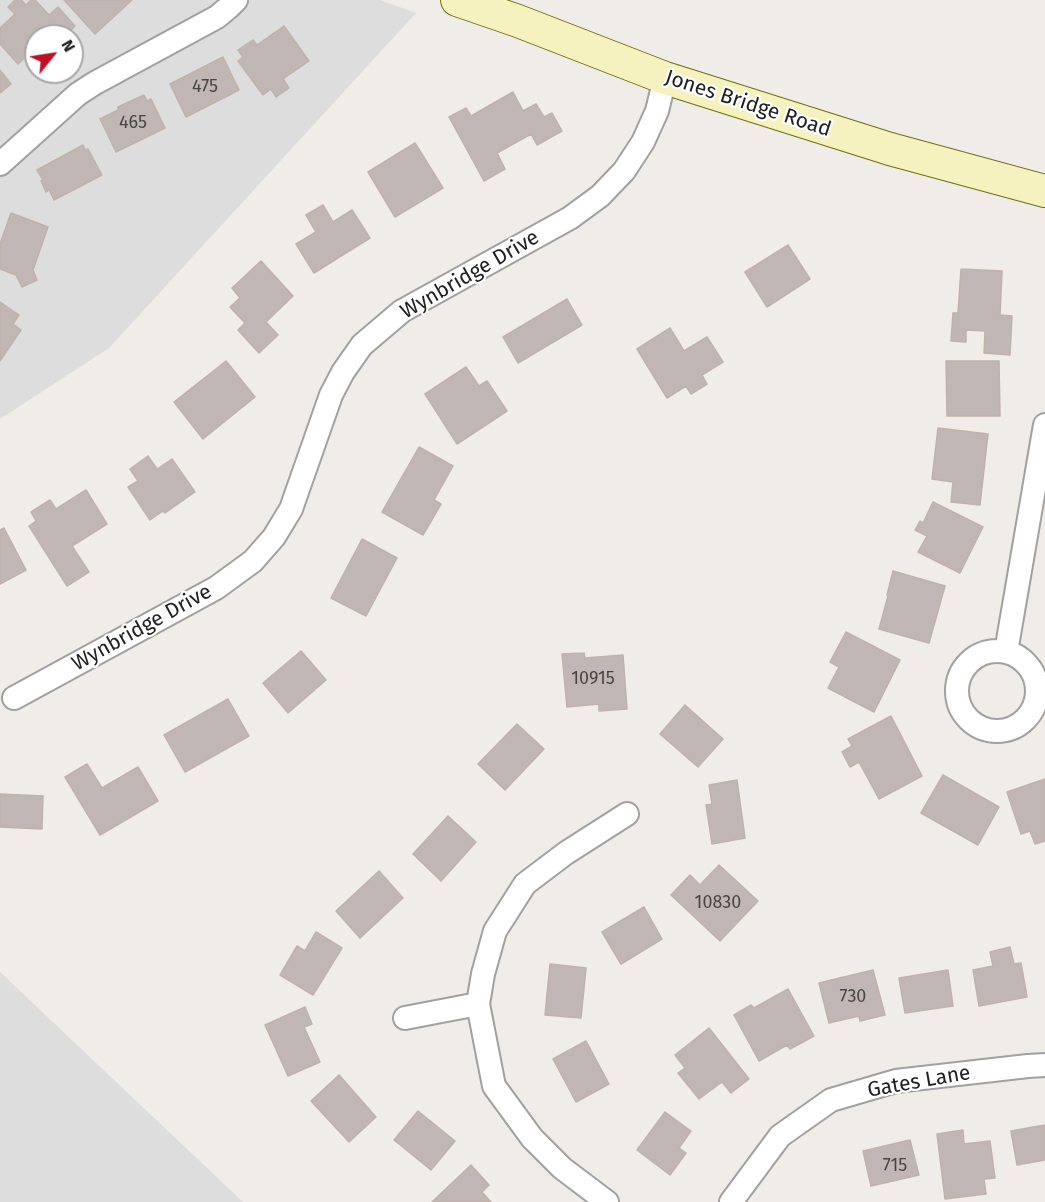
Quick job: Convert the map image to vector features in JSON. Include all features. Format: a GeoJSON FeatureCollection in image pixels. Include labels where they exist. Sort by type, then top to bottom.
{"type":"FeatureCollection","features":[{"type":"Feature","properties":{"kind":"main road","name":"Jones Bridge Road"},"geometry":{"type":"LineString","coordinates":[[457,0],[665,78],[1040,196]]}},
{"type":"Feature","properties":{"kind":"street"},"geometry":{"type":"LineString","coordinates":[[0,164],[78,94],[94,83],[217,17],[236,0]]}},
{"type":"Feature","properties":{"kind":"street","name":"Wynbridge Drive"},"geometry":{"type":"LineString","coordinates":[[14,698],[216,588],[253,561],[274,537],[291,509],[331,395],[343,372],[362,345],[402,311],[570,218],[600,196],[624,171],[643,142],[657,111],[665,78]]}},
{"type":"Feature","properties":{"kind":"street"},"geometry":{"type":"LineString","coordinates":[[1006,652],[1045,425]]}},
{"type":"Feature","properties":{"kind":"street"},"geometry":{"type":"LineString","coordinates":[[607,1202],[562,1168],[532,1138],[494,1086],[478,1004],[483,974],[495,931],[525,884],[566,853],[627,814]]}},
{"type":"Feature","properties":{"kind":"street"},"geometry":{"type":"LineString","coordinates":[[405,1018],[478,1004]]}},
{"type":"Feature","properties":{"kind":"street","name":"Gates Lane"},"geometry":{"type":"LineString","coordinates":[[731,1202],[780,1136],[831,1100],[896,1081],[1045,1065]]}},
{"type":"Feature","properties":{"kind":"shaded area"},"geometry":{"type":"Polygon","coordinates":[[[0,0],[380,0],[416,13],[109,348],[0,419],[0,0]]]}},
{"type":"Feature","properties":{"kind":"shaded area"},"geometry":{"type":"Polygon","coordinates":[[[0,972],[243,1202],[0,1202],[0,972]]]}},
{"type":"Feature","properties":{"kind":"building"},"geometry":{"type":"Polygon","coordinates":[[[15,0],[21,0],[26,5],[31,0],[35,0],[49,15],[58,7],[73,24],[24,24],[24,59],[18,64],[0,44],[0,28],[15,14],[8,7],[15,0]]]}},
{"type":"Feature","properties":{"kind":"building"},"geometry":{"type":"Polygon","coordinates":[[[64,0],[132,0],[95,34],[64,0]]]}},
{"type":"Feature","properties":{"kind":"building"},"geometry":{"type":"Polygon","coordinates":[[[284,26],[309,61],[283,79],[289,88],[276,97],[271,89],[263,95],[238,61],[243,57],[238,50],[253,40],[257,45],[284,26]]]}},
{"type":"Feature","properties":{"kind":"building"},"geometry":{"type":"Polygon","coordinates":[[[223,57],[239,90],[186,117],[170,84],[223,57]]]}},
{"type":"Feature","properties":{"kind":"building"},"geometry":{"type":"Polygon","coordinates":[[[0,70],[11,84],[0,93],[0,70]]]}},
{"type":"Feature","properties":{"kind":"building"},"geometry":{"type":"Polygon","coordinates":[[[513,92],[523,111],[536,104],[544,117],[552,113],[562,131],[537,145],[531,134],[497,153],[505,169],[484,181],[449,117],[466,108],[471,116],[513,92]]]}},
{"type":"Feature","properties":{"kind":"building"},"geometry":{"type":"Polygon","coordinates":[[[144,95],[147,101],[151,99],[165,128],[116,152],[100,119],[118,110],[118,107],[144,95]]]}},
{"type":"Feature","properties":{"kind":"building"},"geometry":{"type":"Polygon","coordinates":[[[415,143],[443,188],[395,217],[368,172],[415,143]]]}},
{"type":"Feature","properties":{"kind":"building"},"geometry":{"type":"Polygon","coordinates":[[[83,145],[85,150],[88,149],[102,175],[54,200],[49,190],[46,192],[37,170],[83,145]]]}},
{"type":"Feature","properties":{"kind":"building"},"geometry":{"type":"Polygon","coordinates":[[[323,205],[333,222],[352,210],[370,238],[314,273],[296,244],[316,232],[306,215],[323,205]]]}},
{"type":"Feature","properties":{"kind":"building"},"geometry":{"type":"Polygon","coordinates":[[[11,213],[48,227],[33,270],[37,280],[22,287],[16,275],[0,269],[0,244],[11,213]]]}},
{"type":"Feature","properties":{"kind":"building"},"geometry":{"type":"Polygon","coordinates":[[[788,245],[810,279],[767,307],[745,272],[788,245]]]}},
{"type":"Feature","properties":{"kind":"building"},"geometry":{"type":"Polygon","coordinates":[[[261,261],[293,296],[266,322],[278,335],[259,353],[238,330],[245,323],[230,307],[240,298],[232,288],[261,261]]]}},
{"type":"Feature","properties":{"kind":"building"},"geometry":{"type":"Polygon","coordinates":[[[961,269],[1002,271],[1000,315],[1012,316],[1010,355],[984,353],[985,331],[966,330],[966,342],[951,341],[953,313],[958,313],[961,269]]]}},
{"type":"Feature","properties":{"kind":"building"},"geometry":{"type":"Polygon","coordinates":[[[567,299],[582,325],[518,363],[503,337],[567,299]]]}},
{"type":"Feature","properties":{"kind":"building"},"geometry":{"type":"Polygon","coordinates":[[[0,302],[19,315],[13,324],[21,330],[0,361],[0,302]]]}},
{"type":"Feature","properties":{"kind":"building"},"geometry":{"type":"Polygon","coordinates":[[[670,328],[684,351],[707,337],[723,362],[702,375],[707,384],[691,394],[686,386],[667,398],[637,349],[670,328]]]}},
{"type":"Feature","properties":{"kind":"building"},"geometry":{"type":"Polygon","coordinates":[[[226,361],[255,397],[203,439],[174,402],[226,361]]]}},
{"type":"Feature","properties":{"kind":"building"},"geometry":{"type":"Polygon","coordinates":[[[946,361],[999,361],[1000,416],[947,416],[946,361]]]}},
{"type":"Feature","properties":{"kind":"building"},"geometry":{"type":"Polygon","coordinates":[[[466,367],[479,386],[487,381],[507,411],[457,444],[425,394],[466,367]]]}},
{"type":"Feature","properties":{"kind":"building"},"geometry":{"type":"Polygon","coordinates":[[[938,428],[988,434],[980,505],[951,502],[953,482],[932,479],[938,428]]]}},
{"type":"Feature","properties":{"kind":"building"},"geometry":{"type":"Polygon","coordinates":[[[419,447],[453,466],[434,500],[441,504],[423,535],[382,512],[419,447]]]}},
{"type":"Feature","properties":{"kind":"building"},"geometry":{"type":"Polygon","coordinates":[[[148,456],[157,469],[172,459],[195,492],[165,513],[163,511],[150,520],[128,487],[138,481],[130,469],[148,456]]]}},
{"type":"Feature","properties":{"kind":"building"},"geometry":{"type":"Polygon","coordinates":[[[86,490],[107,524],[72,546],[89,572],[67,586],[29,526],[36,521],[31,512],[50,500],[56,509],[86,490]]]}},
{"type":"Feature","properties":{"kind":"building"},"geometry":{"type":"Polygon","coordinates":[[[933,502],[983,527],[960,573],[918,552],[927,536],[915,530],[920,521],[923,523],[933,502]]]}},
{"type":"Feature","properties":{"kind":"building"},"geometry":{"type":"Polygon","coordinates":[[[4,528],[26,570],[0,584],[0,530],[4,528]]]}},
{"type":"Feature","properties":{"kind":"building"},"geometry":{"type":"Polygon","coordinates":[[[362,539],[397,558],[366,616],[331,598],[362,539]]]}},
{"type":"Feature","properties":{"kind":"building"},"geometry":{"type":"Polygon","coordinates":[[[893,571],[945,586],[929,643],[879,629],[893,571]]]}},
{"type":"Feature","properties":{"kind":"building"},"geometry":{"type":"Polygon","coordinates":[[[846,632],[900,660],[874,712],[828,688],[839,667],[830,662],[846,632]]]}},
{"type":"Feature","properties":{"kind":"building"},"geometry":{"type":"Polygon","coordinates":[[[301,651],[326,680],[288,713],[263,683],[301,651]]]}},
{"type":"Feature","properties":{"kind":"building"},"geometry":{"type":"Polygon","coordinates":[[[584,653],[585,658],[623,655],[627,709],[599,711],[599,704],[567,707],[562,654],[584,653]]]}},
{"type":"Feature","properties":{"kind":"building"},"geometry":{"type":"Polygon","coordinates":[[[228,699],[249,736],[185,772],[164,735],[228,699]]]}},
{"type":"Feature","properties":{"kind":"building"},"geometry":{"type":"Polygon","coordinates":[[[685,705],[723,739],[698,767],[660,734],[685,705]]]}},
{"type":"Feature","properties":{"kind":"building"},"geometry":{"type":"Polygon","coordinates":[[[891,716],[922,776],[879,799],[859,762],[850,767],[842,752],[852,746],[848,739],[891,716]]]}},
{"type":"Feature","properties":{"kind":"building"},"geometry":{"type":"Polygon","coordinates":[[[517,724],[544,749],[505,790],[478,764],[517,724]]]}},
{"type":"Feature","properties":{"kind":"building"},"geometry":{"type":"Polygon","coordinates":[[[87,764],[102,788],[138,767],[158,801],[100,835],[65,777],[87,764]]]}},
{"type":"Feature","properties":{"kind":"building"},"geometry":{"type":"Polygon","coordinates":[[[943,775],[999,807],[978,845],[921,813],[943,775]]]}},
{"type":"Feature","properties":{"kind":"building"},"geometry":{"type":"Polygon","coordinates":[[[1045,779],[1045,841],[1035,844],[1030,831],[1021,834],[1007,792],[1045,779]]]}},
{"type":"Feature","properties":{"kind":"building"},"geometry":{"type":"Polygon","coordinates":[[[737,780],[745,838],[712,844],[706,805],[712,804],[709,785],[737,780]]]}},
{"type":"Feature","properties":{"kind":"building"},"geometry":{"type":"Polygon","coordinates":[[[0,794],[43,796],[42,829],[0,827],[0,794]]]}},
{"type":"Feature","properties":{"kind":"building"},"geometry":{"type":"Polygon","coordinates":[[[448,816],[476,842],[441,881],[413,854],[448,816]]]}},
{"type":"Feature","properties":{"kind":"building"},"geometry":{"type":"Polygon","coordinates":[[[719,865],[758,901],[720,941],[671,895],[690,875],[700,885],[719,865]]]}},
{"type":"Feature","properties":{"kind":"building"},"geometry":{"type":"Polygon","coordinates":[[[379,871],[403,898],[360,938],[336,911],[379,871]]]}},
{"type":"Feature","properties":{"kind":"building"},"geometry":{"type":"Polygon","coordinates":[[[644,907],[662,939],[621,964],[602,932],[644,907]]]}},
{"type":"Feature","properties":{"kind":"building"},"geometry":{"type":"Polygon","coordinates":[[[316,932],[342,948],[313,995],[280,975],[297,946],[305,951],[316,932]]]}},
{"type":"Feature","properties":{"kind":"building"},"geometry":{"type":"Polygon","coordinates":[[[1010,947],[1014,964],[1021,963],[1027,997],[979,1006],[973,970],[993,966],[990,952],[1010,947]]]}},
{"type":"Feature","properties":{"kind":"building"},"geometry":{"type":"Polygon","coordinates":[[[550,964],[586,968],[581,1018],[545,1015],[550,964]]]}},
{"type":"Feature","properties":{"kind":"building"},"geometry":{"type":"Polygon","coordinates":[[[873,970],[885,1015],[860,1021],[859,1016],[829,1023],[819,983],[873,970]]]}},
{"type":"Feature","properties":{"kind":"building"},"geometry":{"type":"Polygon","coordinates":[[[948,970],[953,1006],[905,1013],[899,978],[948,970]]]}},
{"type":"Feature","properties":{"kind":"building"},"geometry":{"type":"Polygon","coordinates":[[[788,989],[814,1036],[790,1049],[787,1045],[759,1061],[734,1015],[751,1005],[754,1008],[788,989]]]}},
{"type":"Feature","properties":{"kind":"building"},"geometry":{"type":"Polygon","coordinates":[[[305,1007],[312,1024],[304,1027],[320,1062],[288,1076],[265,1025],[305,1007]]]}},
{"type":"Feature","properties":{"kind":"building"},"geometry":{"type":"Polygon","coordinates":[[[709,1028],[749,1079],[731,1093],[722,1082],[699,1099],[678,1073],[685,1068],[675,1055],[709,1028]]]}},
{"type":"Feature","properties":{"kind":"building"},"geometry":{"type":"Polygon","coordinates":[[[586,1041],[609,1084],[576,1102],[553,1059],[586,1041]]]}},
{"type":"Feature","properties":{"kind":"building"},"geometry":{"type":"Polygon","coordinates":[[[339,1075],[376,1117],[349,1142],[311,1101],[339,1075]]]}},
{"type":"Feature","properties":{"kind":"building"},"geometry":{"type":"Polygon","coordinates":[[[418,1111],[455,1141],[431,1170],[394,1140],[418,1111]]]}},
{"type":"Feature","properties":{"kind":"building"},"geometry":{"type":"Polygon","coordinates":[[[665,1112],[691,1131],[679,1148],[686,1153],[670,1175],[637,1150],[665,1112]]]}},
{"type":"Feature","properties":{"kind":"building"},"geometry":{"type":"Polygon","coordinates":[[[1045,1125],[1045,1160],[1017,1165],[1011,1131],[1045,1125]]]}},
{"type":"Feature","properties":{"kind":"building"},"geometry":{"type":"Polygon","coordinates":[[[963,1130],[964,1144],[990,1141],[995,1178],[984,1179],[986,1194],[945,1199],[937,1134],[963,1130]]]}},
{"type":"Feature","properties":{"kind":"building"},"geometry":{"type":"Polygon","coordinates":[[[910,1140],[919,1175],[871,1186],[863,1151],[910,1140]]]}},
{"type":"Feature","properties":{"kind":"building"},"geometry":{"type":"Polygon","coordinates":[[[471,1165],[489,1185],[482,1192],[491,1202],[432,1202],[471,1165]]]}}]}
